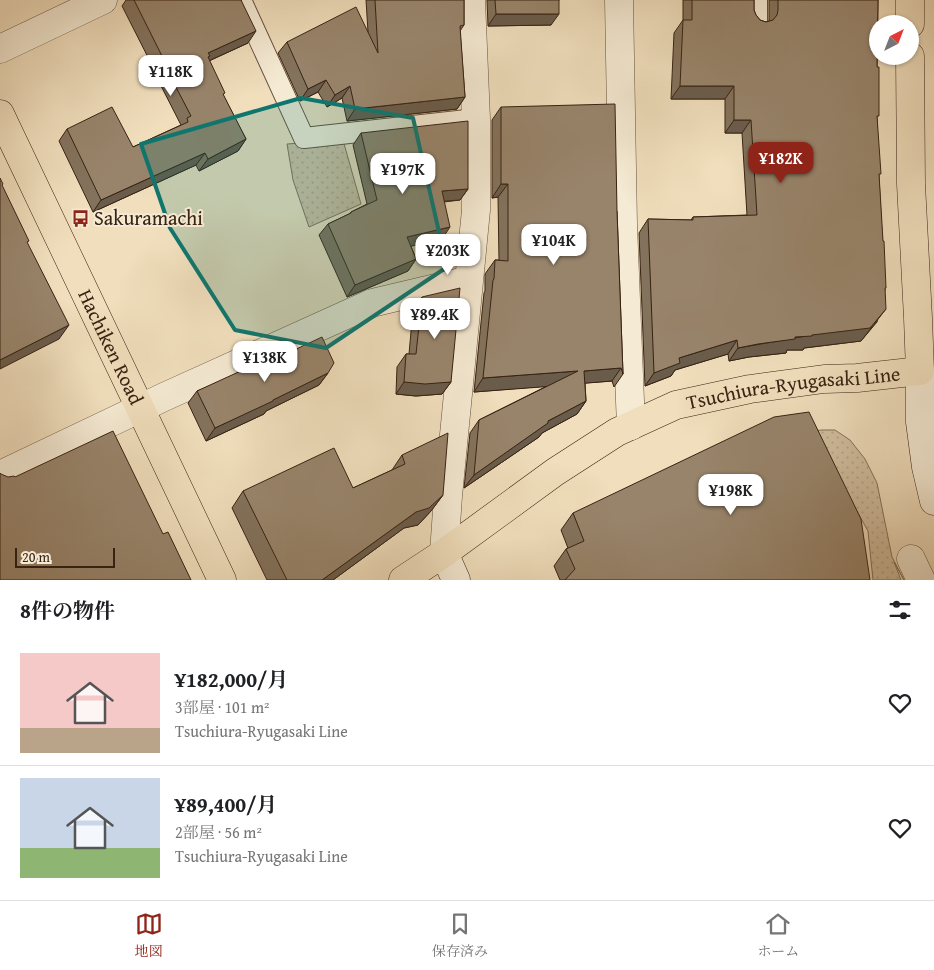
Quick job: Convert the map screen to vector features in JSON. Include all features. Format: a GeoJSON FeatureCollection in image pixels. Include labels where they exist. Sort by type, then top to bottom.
{"type":"FeatureCollection","features":[{"type":"Feature","properties":{"kind":"main road"},"geometry":{"type":"LineString","coordinates":[[910,0],[910,15]]}},
{"type":"Feature","properties":{"kind":"main road","name":"Tsuchiura-Ryugasaki Line"},"geometry":{"type":"LineString","coordinates":[[403,580],[444,553],[555,472],[617,432],[676,405],[750,389],[824,379],[856,378],[920,371],[910,184],[910,65]]}},
{"type":"Feature","properties":{"kind":"main road","name":"Hachiken Road"},"geometry":{"type":"LineString","coordinates":[[0,114],[222,580]]}},
{"type":"Feature","properties":{"kind":"street"},"geometry":{"type":"LineString","coordinates":[[0,49],[103,0]]}},
{"type":"Feature","properties":{"kind":"street"},"geometry":{"type":"LineString","coordinates":[[456,580],[444,553],[476,210],[476,119],[471,0]]}},
{"type":"Feature","properties":{"kind":"street"},"geometry":{"type":"LineString","coordinates":[[619,0],[623,224],[631,426]]}},
{"type":"Feature","properties":{"kind":"street"},"geometry":{"type":"LineString","coordinates":[[0,475],[141,408],[372,303],[469,280]]}},
{"type":"Feature","properties":{"kind":"street"},"geometry":{"type":"LineString","coordinates":[[920,371],[920,422],[926,467],[934,501]]}},
{"type":"Feature","properties":{"kind":"lane"},"geometry":{"type":"LineString","coordinates":[[241,0],[304,138],[476,119]]}},
{"type":"Feature","properties":{"kind":"lane"},"geometry":{"type":"LineString","coordinates":[[757,0],[757,22]]}},
{"type":"Feature","properties":{"kind":"highlighted area"},"geometry":{"type":"Polygon","coordinates":[[[301,98],[413,118],[447,267],[326,348],[235,330],[170,228],[141,144],[301,98]]]}},
{"type":"Feature","properties":{"kind":"shaded area"},"geometry":{"type":"Polygon","coordinates":[[[343,140],[361,204],[309,227],[293,180],[287,144],[343,140]]]}},
{"type":"Feature","properties":{"kind":"shaded area"},"geometry":{"type":"Polygon","coordinates":[[[835,430],[850,440],[865,459],[877,483],[892,557],[904,580],[894,562],[901,580],[873,580],[868,531],[812,431],[835,430]]]}},
{"type":"Feature","properties":{"kind":"building"},"geometry":{"type":"Polygon","coordinates":[[[134,0],[241,0],[256,31],[208,53],[210,56],[208,57],[225,93],[223,94],[246,139],[208,159],[205,153],[101,200],[67,129],[112,107],[133,147],[188,122],[187,118],[191,116],[134,0]]]}},
{"type":"Feature","properties":{"kind":"building"},"geometry":{"type":"Polygon","coordinates":[[[375,0],[464,0],[464,25],[460,26],[465,97],[355,109],[350,86],[335,95],[326,80],[308,89],[287,42],[356,7],[378,53],[375,0]]]}},
{"type":"Feature","properties":{"kind":"building"},"geometry":{"type":"Polygon","coordinates":[[[495,0],[559,0],[559,14],[496,14],[495,0]]]}},
{"type":"Feature","properties":{"kind":"building"},"geometry":{"type":"Polygon","coordinates":[[[692,0],[754,0],[756,15],[760,20],[766,22],[773,20],[777,15],[778,0],[878,0],[878,15],[869,15],[869,65],[877,65],[879,67],[879,116],[877,116],[886,309],[870,328],[795,337],[795,339],[738,348],[737,340],[679,358],[680,363],[654,373],[648,219],[693,220],[693,217],[757,215],[751,120],[734,120],[734,86],[680,86],[683,20],[692,20],[692,0]]]}},
{"type":"Feature","properties":{"kind":"building"},"geometry":{"type":"Polygon","coordinates":[[[615,104],[623,374],[621,368],[584,371],[586,401],[548,421],[548,423],[474,475],[479,420],[578,371],[483,378],[495,260],[508,261],[508,184],[501,184],[501,107],[615,104]]]}},
{"type":"Feature","properties":{"kind":"building"},"geometry":{"type":"Polygon","coordinates":[[[468,121],[468,189],[442,191],[450,227],[407,237],[416,259],[355,285],[328,224],[377,200],[361,133],[468,121]]]}},
{"type":"Feature","properties":{"kind":"building"},"geometry":{"type":"Polygon","coordinates":[[[0,178],[29,241],[27,242],[69,325],[0,360],[0,178]]]}},
{"type":"Feature","properties":{"kind":"building"},"geometry":{"type":"Polygon","coordinates":[[[460,288],[451,382],[425,384],[404,382],[406,354],[416,354],[422,297],[460,288]]]}},
{"type":"Feature","properties":{"kind":"building"},"geometry":{"type":"Polygon","coordinates":[[[322,337],[334,363],[328,373],[215,428],[197,391],[256,364],[258,367],[322,337]]]}},
{"type":"Feature","properties":{"kind":"building"},"geometry":{"type":"Polygon","coordinates":[[[809,412],[861,519],[870,580],[565,580],[575,569],[566,549],[584,541],[573,513],[774,417],[809,412]]]}},
{"type":"Feature","properties":{"kind":"building"},"geometry":{"type":"Polygon","coordinates":[[[113,431],[163,534],[168,532],[191,580],[0,580],[0,473],[8,477],[15,477],[113,431]]]}},
{"type":"Feature","properties":{"kind":"building"},"geometry":{"type":"Polygon","coordinates":[[[448,433],[443,495],[429,508],[416,512],[322,580],[287,580],[243,491],[334,448],[353,488],[405,464],[402,455],[448,433]]]}},
{"type":"Feature","properties":{"kind":"place","name":"Sakuramachi"},"geometry":{"type":"Point","coordinates":[80,218]}}]}
